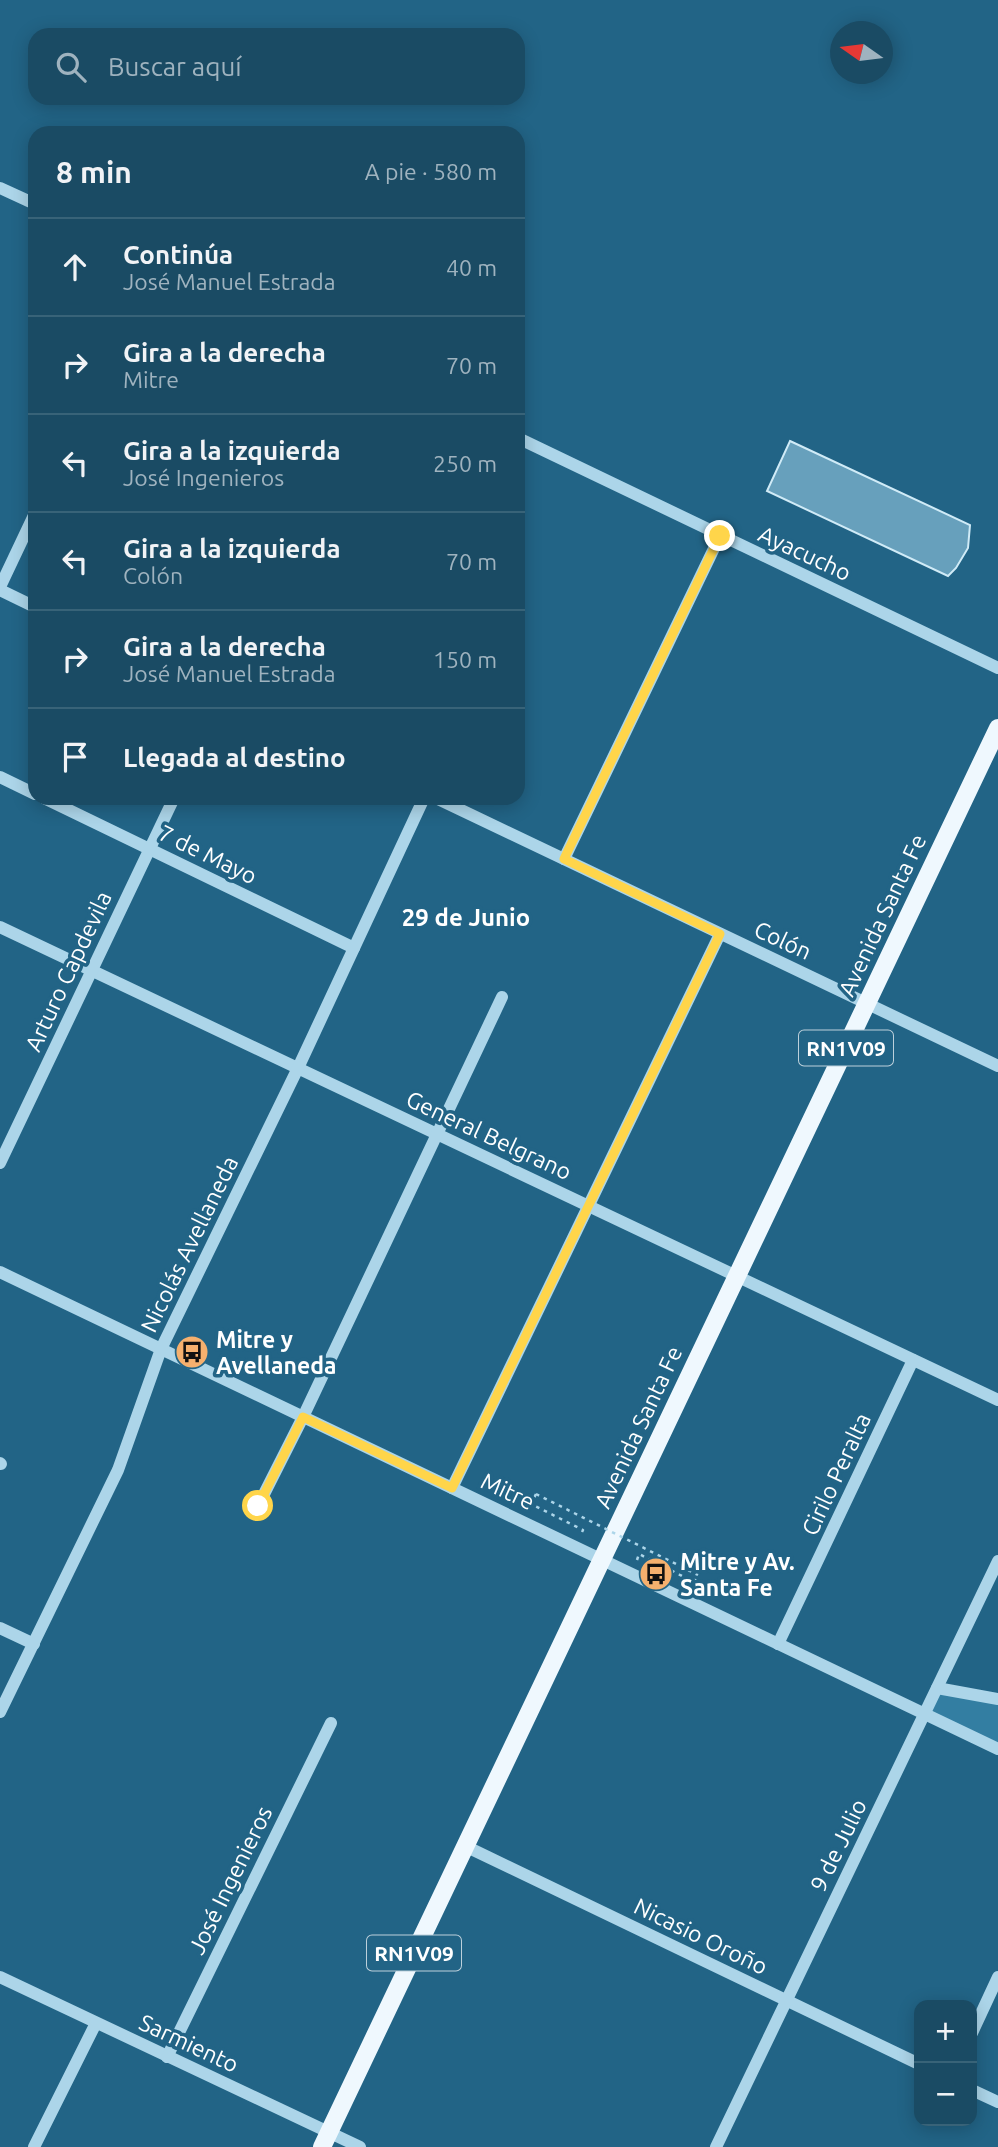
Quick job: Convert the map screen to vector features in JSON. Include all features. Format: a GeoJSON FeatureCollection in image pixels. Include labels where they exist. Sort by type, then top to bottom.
{"type":"FeatureCollection","features":[{"type":"Feature","properties":{"kind":"main road","name":"Avenida Santa Fe"},"geometry":{"type":"LineString","coordinates":[[326,2139],[998,728]]}},
{"type":"Feature","properties":{"kind":"street"},"geometry":{"type":"LineString","coordinates":[[0,187],[28,201]]}},
{"type":"Feature","properties":{"kind":"street","name":"Ayacucho"},"geometry":{"type":"LineString","coordinates":[[525,441],[998,668]]}},
{"type":"Feature","properties":{"kind":"street"},"geometry":{"type":"LineString","coordinates":[[28,528],[0,589],[28,603]]}},
{"type":"Feature","properties":{"kind":"street"},"geometry":{"type":"LineString","coordinates":[[564,859],[720,536]]}},
{"type":"Feature","properties":{"kind":"street"},"geometry":{"type":"LineString","coordinates":[[0,777],[28,791]]}},
{"type":"Feature","properties":{"kind":"street","name":"7 de Mayo"},"geometry":{"type":"LineString","coordinates":[[58,805],[354,948]]}},
{"type":"Feature","properties":{"kind":"street","name":"Arturo Capdevila"},"geometry":{"type":"LineString","coordinates":[[0,1163],[171,805]]}},
{"type":"Feature","properties":{"kind":"street","name":"Nicolás Avellaneda"},"geometry":{"type":"LineString","coordinates":[[0,1712],[118,1470],[161,1349],[298,1068],[421,805]]}},
{"type":"Feature","properties":{"kind":"street","name":"Colón"},"geometry":{"type":"LineString","coordinates":[[451,805],[998,1066]]}},
{"type":"Feature","properties":{"kind":"street","name":"General Belgrano"},"geometry":{"type":"LineString","coordinates":[[0,926],[998,1400]]}},
{"type":"Feature","properties":{"kind":"street"},"geometry":{"type":"LineString","coordinates":[[452,1488],[720,934]]}},
{"type":"Feature","properties":{"kind":"street"},"geometry":{"type":"LineString","coordinates":[[258,1506],[303,1417],[502,997]]}},
{"type":"Feature","properties":{"kind":"street","name":"Mitre"},"geometry":{"type":"LineString","coordinates":[[0,1272],[998,1749]]}},
{"type":"Feature","properties":{"kind":"street","name":"Cirilo Peralta"},"geometry":{"type":"LineString","coordinates":[[778,1644],[913,1360]]}},
{"type":"Feature","properties":{"kind":"street","name":"9 de Julio"},"geometry":{"type":"LineString","coordinates":[[716,2147],[998,1561]]}},
{"type":"Feature","properties":{"kind":"street"},"geometry":{"type":"LineString","coordinates":[[0,1628],[34,1644]]}},
{"type":"Feature","properties":{"kind":"street"},"geometry":{"type":"LineString","coordinates":[[937,1688],[998,1699]]}},
{"type":"Feature","properties":{"kind":"street","name":"José Ingenieros"},"geometry":{"type":"LineString","coordinates":[[167,2057],[331,1723]]}},
{"type":"Feature","properties":{"kind":"street","name":"Nicasio Oroño"},"geometry":{"type":"LineString","coordinates":[[465,1846],[917,2063]]}},
{"type":"Feature","properties":{"kind":"street","name":"Sarmiento"},"geometry":{"type":"LineString","coordinates":[[0,1977],[167,2057],[326,2139],[360,2147]]}},
{"type":"Feature","properties":{"kind":"street"},"geometry":{"type":"LineString","coordinates":[[977,2022],[998,1977]]}},
{"type":"Feature","properties":{"kind":"street"},"geometry":{"type":"LineString","coordinates":[[34,2147],[96,2023]]}},
{"type":"Feature","properties":{"kind":"street"},"geometry":{"type":"LineString","coordinates":[[977,2092],[998,2102]]}},
{"type":"Feature","properties":{"kind":"path"},"geometry":{"type":"LineString","coordinates":[[575,1547],[583,1530],[531,1504],[536,1494],[698,1575],[694,1582],[639,1554],[632,1574]]}},
{"type":"Feature","properties":{"kind":"shaded area"},"geometry":{"type":"Polygon","coordinates":[[[937,1688],[998,1699],[998,1749],[924,1713],[937,1688]]]}},
{"type":"Feature","properties":{"kind":"building"},"geometry":{"type":"Polygon","coordinates":[[[790,441],[970,525],[968,548],[956,568],[948,576],[767,491],[790,441]]]}},
{"type":"Feature","properties":{"kind":"place","name":"Mitre y Avellaneda"},"geometry":{"type":"Point","coordinates":[192,1352]}},
{"type":"Feature","properties":{"kind":"place","name":"Mitre y Av. Santa Fe"},"geometry":{"type":"Point","coordinates":[656,1574]}},
{"type":"Feature","properties":{"kind":"district","name":"29 de Junio"},"geometry":{"type":"Point","coordinates":[466,917]}},
{"type":"Feature","properties":{"kind":"route"},"geometry":{"type":"LineString","coordinates":[[258,1506],[303,1417],[452,1488],[720,934],[564,859],[720,536]]}}]}
